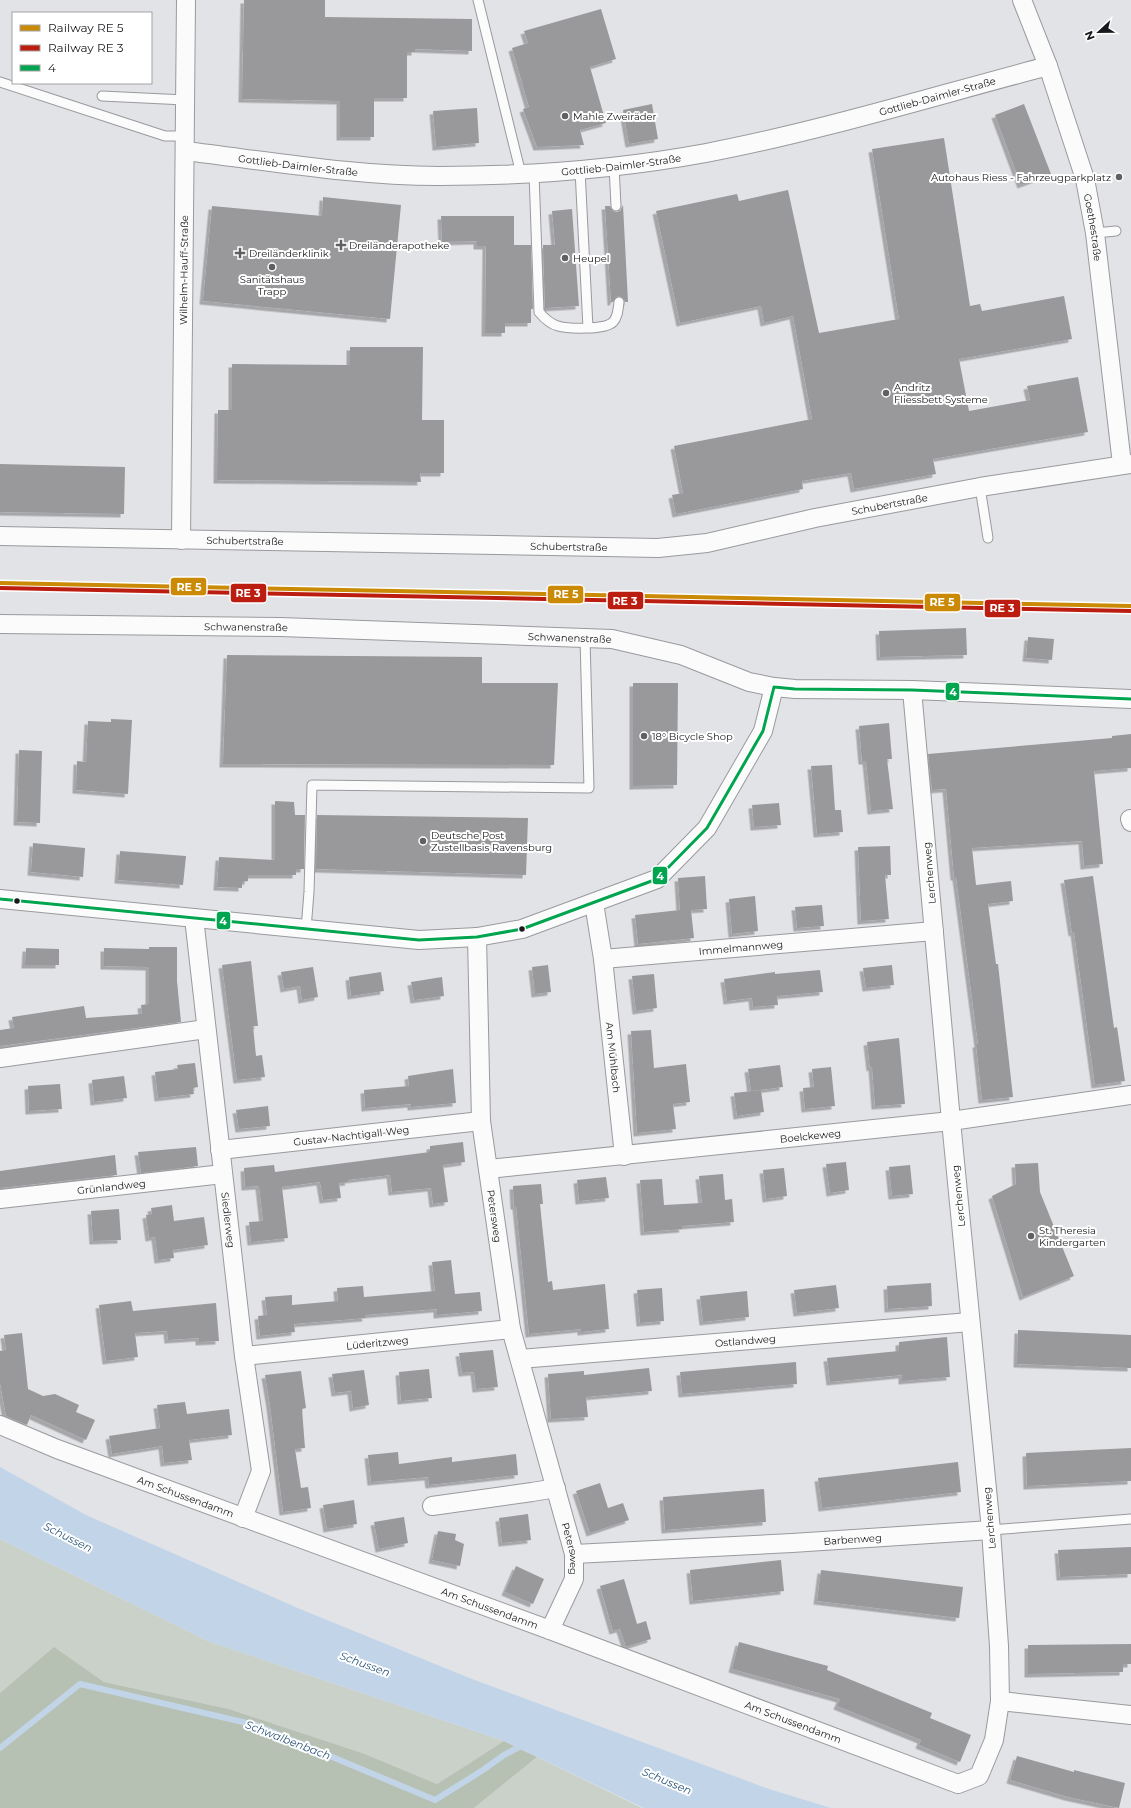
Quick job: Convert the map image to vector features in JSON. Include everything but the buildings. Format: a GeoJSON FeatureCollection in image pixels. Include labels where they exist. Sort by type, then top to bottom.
{"type":"FeatureCollection","features":[{"type":"Feature","properties":{"kind":"street","name":"Wilhelm-Hauff-Straße"},"geometry":{"type":"LineString","coordinates":[[181,540],[186,0]]}},
{"type":"Feature","properties":{"kind":"street","name":"Goethestraße"},"geometry":{"type":"LineString","coordinates":[[1022,0],[1048,66],[1085,179],[1095,233],[1126,464]]}},
{"type":"Feature","properties":{"kind":"street","name":"Gottlieb-Daimler-Straße"},"geometry":{"type":"LineString","coordinates":[[185,144],[339,170],[437,176],[527,174],[580,170],[705,153],[776,138],[1048,66]]}},
{"type":"Feature","properties":{"kind":"street","name":"Schubertstraße"},"geometry":{"type":"LineString","coordinates":[[0,536],[658,548],[707,543],[815,518],[980,488],[1126,464]]}},
{"type":"Feature","properties":{"kind":"street","name":"Schwanenstraße"},"geometry":{"type":"LineString","coordinates":[[0,624],[280,627],[612,639],[681,655],[749,682],[774,687],[802,689],[912,690],[1131,699]]}},
{"type":"Feature","properties":{"kind":"street"},"geometry":{"type":"LineString","coordinates":[[0,899],[419,940],[476,937],[522,929],[594,904],[657,879],[707,828],[762,731],[774,687]]}},
{"type":"Feature","properties":{"kind":"street","name":"Lerchenweg"},"geometry":{"type":"LineString","coordinates":[[912,690],[951,1121],[991,1530],[1000,1701],[994,1740],[979,1776]]}},
{"type":"Feature","properties":{"kind":"street"},"geometry":{"type":"LineString","coordinates":[[594,904],[603,959]]}},
{"type":"Feature","properties":{"kind":"street","name":"Siedlerweg"},"geometry":{"type":"LineString","coordinates":[[194,918],[244,1356],[261,1471],[243,1518]]}},
{"type":"Feature","properties":{"kind":"street","name":"Immelmannweg"},"geometry":{"type":"LineString","coordinates":[[603,959],[934,931]]}},
{"type":"Feature","properties":{"kind":"street","name":"Petersweg"},"geometry":{"type":"LineString","coordinates":[[476,937],[481,1121],[511,1329],[574,1554],[574,1579],[550,1630]]}},
{"type":"Feature","properties":{"kind":"street","name":"Am Mühlbach"},"geometry":{"type":"LineString","coordinates":[[603,959],[624,1156]]}},
{"type":"Feature","properties":{"kind":"street"},"geometry":{"type":"LineString","coordinates":[[0,1058],[206,1029]]}},
{"type":"Feature","properties":{"kind":"street","name":"Boelckeweg"},"geometry":{"type":"LineString","coordinates":[[489,1169],[951,1121],[1131,1094]]}},
{"type":"Feature","properties":{"kind":"street","name":"Gustav-Nachtigall-Weg"},"geometry":{"type":"LineString","coordinates":[[220,1150],[481,1121]]}},
{"type":"Feature","properties":{"kind":"street","name":"Grünlandweg"},"geometry":{"type":"LineString","coordinates":[[0,1200],[223,1174]]}},
{"type":"Feature","properties":{"kind":"street","name":"Ostlandweg"},"geometry":{"type":"LineString","coordinates":[[520,1359],[970,1322]]}},
{"type":"Feature","properties":{"kind":"street","name":"Lüderitzweg"},"geometry":{"type":"LineString","coordinates":[[244,1356],[511,1329]]}},
{"type":"Feature","properties":{"kind":"street","name":"Am Schussendamm"},"geometry":{"type":"LineString","coordinates":[[0,1425],[57,1449],[550,1630],[958,1784],[979,1776]]}},
{"type":"Feature","properties":{"kind":"street"},"geometry":{"type":"LineString","coordinates":[[432,1506],[556,1488]]}},
{"type":"Feature","properties":{"kind":"street","name":"Barbenweg"},"geometry":{"type":"LineString","coordinates":[[574,1554],[806,1542],[991,1530]]}},
{"type":"Feature","properties":{"kind":"street"},"geometry":{"type":"LineString","coordinates":[[1000,1701],[1131,1715]]}},
{"type":"Feature","properties":{"kind":"lane"},"geometry":{"type":"LineString","coordinates":[[478,0],[527,174],[538,312],[548,321],[559,327],[603,327],[612,323],[617,316],[619,302]]}},
{"type":"Feature","properties":{"kind":"lane"},"geometry":{"type":"LineString","coordinates":[[0,82],[165,136],[185,144]]}},
{"type":"Feature","properties":{"kind":"lane"},"geometry":{"type":"LineString","coordinates":[[102,96],[185,100]]}},
{"type":"Feature","properties":{"kind":"lane"},"geometry":{"type":"LineString","coordinates":[[614,166],[616,206]]}},
{"type":"Feature","properties":{"kind":"lane"},"geometry":{"type":"LineString","coordinates":[[580,170],[588,328]]}},
{"type":"Feature","properties":{"kind":"lane"},"geometry":{"type":"LineString","coordinates":[[1095,233],[1116,231]]}},
{"type":"Feature","properties":{"kind":"lane"},"geometry":{"type":"LineString","coordinates":[[980,488],[988,538]]}},
{"type":"Feature","properties":{"kind":"lane"},"geometry":{"type":"LineString","coordinates":[[306,929],[309,892],[312,785],[589,788],[585,638]]}},
{"type":"Feature","properties":{"kind":"lane","name":"Barbenweg"},"geometry":{"type":"LineString","coordinates":[[991,1530],[1131,1519]]}},
{"type":"Feature","properties":{"kind":"shaded area"},"geometry":{"type":"Polygon","coordinates":[[[0,1539],[208,1641],[504,1741],[437,1784],[365,1754],[229,1709],[104,1682],[54,1648],[0,1693],[0,1539]]]}},
{"type":"Feature","properties":{"kind":"shaded area"},"geometry":{"type":"Polygon","coordinates":[[[537,1757],[642,1808],[474,1808],[537,1757]]]}},
{"type":"Feature","properties":{"kind":"green space"},"geometry":{"type":"Polygon","coordinates":[[[54,1647],[104,1682],[229,1709],[365,1754],[437,1784],[504,1741],[537,1757],[474,1808],[0,1808],[0,1693],[54,1647]]]}},
{"type":"Feature","properties":{"kind":"water","name":"Schussen"},"geometry":{"type":"Polygon","coordinates":[[[0,1467],[86,1515],[300,1609],[472,1679],[769,1789],[831,1808],[644,1808],[504,1741],[208,1641],[0,1539],[0,1467]]]}},
{"type":"Feature","properties":{"kind":"waterway","name":"Schwalbenbach"},"geometry":{"type":"LineString","coordinates":[[0,1748],[80,1684],[256,1725],[435,1800],[504,1755],[525,1744]]}},
{"type":"Feature","properties":{"kind":"transit line"},"geometry":{"type":"LineString","coordinates":[[0,583],[1131,606]]}},
{"type":"Feature","properties":{"kind":"transit line"},"geometry":{"type":"LineString","coordinates":[[0,588],[1131,611]]}},
{"type":"Feature","properties":{"kind":"transit line","name":"4"},"geometry":{"type":"LineString","coordinates":[[774,687],[795,689],[912,690],[1131,699]]}},
{"type":"Feature","properties":{"kind":"transit line","name":"4"},"geometry":{"type":"LineString","coordinates":[[0,899],[419,940],[477,937],[522,929],[657,879],[707,828],[763,731],[774,687]]}},
{"type":"Feature","properties":{"kind":"place","name":"Mahle Zweiräder"},"geometry":{"type":"Point","coordinates":[565,116]}},
{"type":"Feature","properties":{"kind":"place","name":"Autohaus Riess - Fahrzeugparkplatz"},"geometry":{"type":"Point","coordinates":[1119,177]}},
{"type":"Feature","properties":{"kind":"place","name":"Dreiländerapotheke"},"geometry":{"type":"Point","coordinates":[341,245]}},
{"type":"Feature","properties":{"kind":"place","name":"Dreiländerklinik"},"geometry":{"type":"Point","coordinates":[240,253]}},
{"type":"Feature","properties":{"kind":"place","name":"Heupel"},"geometry":{"type":"Point","coordinates":[565,258]}},
{"type":"Feature","properties":{"kind":"place","name":"Sanitätshaus Trapp"},"geometry":{"type":"Point","coordinates":[272,267]}},
{"type":"Feature","properties":{"kind":"place","name":"Andritz Fliessbett Systeme"},"geometry":{"type":"Point","coordinates":[886,393]}},
{"type":"Feature","properties":{"kind":"place","name":"18° Bicycle Shop"},"geometry":{"type":"Point","coordinates":[644,736]}},
{"type":"Feature","properties":{"kind":"place","name":"Deutsche Post Zustellbasis Ravensburg"},"geometry":{"type":"Point","coordinates":[423,841]}},
{"type":"Feature","properties":{"kind":"place","name":"St. Theresia Kindergarten"},"geometry":{"type":"Point","coordinates":[1031,1236]}}]}
